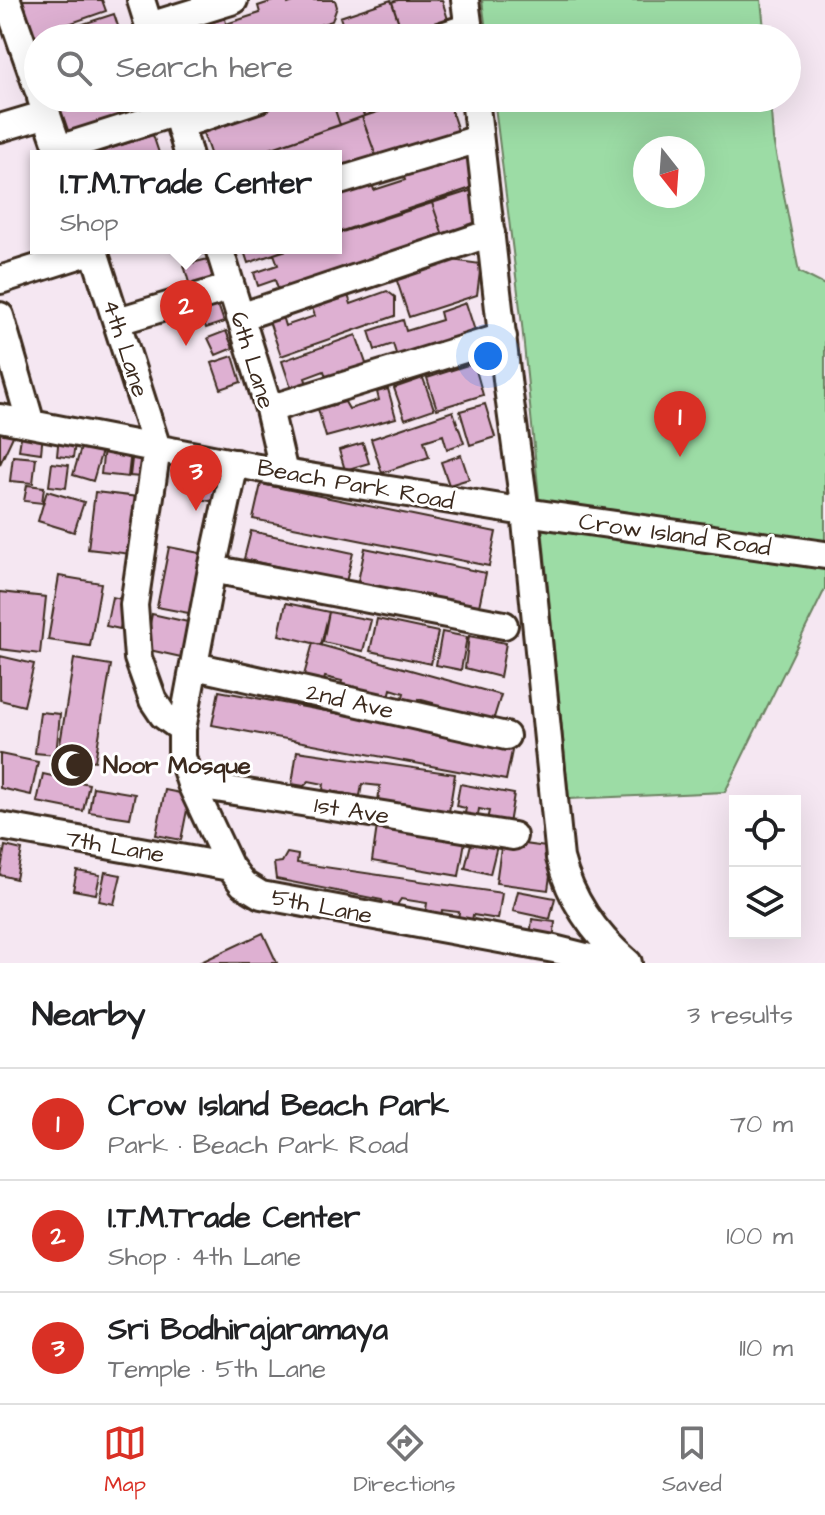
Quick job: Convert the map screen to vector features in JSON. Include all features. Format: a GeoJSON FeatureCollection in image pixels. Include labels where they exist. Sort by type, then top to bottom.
{"type":"FeatureCollection","features":[{"type":"Feature","properties":{"kind":"street"},"geometry":{"type":"LineString","coordinates":[[7,0],[24,49]]}},
{"type":"Feature","properties":{"kind":"street"},"geometry":{"type":"LineString","coordinates":[[141,0],[148,24]]}},
{"type":"Feature","properties":{"kind":"street"},"geometry":{"type":"LineString","coordinates":[[162,24],[183,8],[234,0]]}},
{"type":"Feature","properties":{"kind":"street"},"geometry":{"type":"LineString","coordinates":[[465,0],[468,24]]}},
{"type":"Feature","properties":{"kind":"street"},"geometry":{"type":"LineString","coordinates":[[0,128],[32,112]]}},
{"type":"Feature","properties":{"kind":"street"},"geometry":{"type":"LineString","coordinates":[[46,112],[59,150]]}},
{"type":"Feature","properties":{"kind":"street"},"geometry":{"type":"LineString","coordinates":[[68,150],[175,112],[187,150]]}},
{"type":"Feature","properties":{"kind":"street"},"geometry":{"type":"LineString","coordinates":[[476,112],[525,512],[560,858],[568,887],[601,940],[628,963]]}},
{"type":"Feature","properties":{"kind":"street"},"geometry":{"type":"LineString","coordinates":[[342,180],[479,139]]}},
{"type":"Feature","properties":{"kind":"street"},"geometry":{"type":"LineString","coordinates":[[240,317],[491,233]]}},
{"type":"Feature","properties":{"kind":"street"},"geometry":{"type":"LineString","coordinates":[[0,280],[78,254]]}},
{"type":"Feature","properties":{"kind":"street","name":"4th Lane"},"geometry":{"type":"LineString","coordinates":[[95,254],[157,448]]}},
{"type":"Feature","properties":{"kind":"street","name":"6th Lane"},"geometry":{"type":"LineString","coordinates":[[221,254],[269,409],[284,473]]}},
{"type":"Feature","properties":{"kind":"street"},"geometry":{"type":"LineString","coordinates":[[118,321],[231,287]]}},
{"type":"Feature","properties":{"kind":"street"},"geometry":{"type":"LineString","coordinates":[[0,316],[31,424]]}},
{"type":"Feature","properties":{"kind":"street"},"geometry":{"type":"LineString","coordinates":[[269,409],[503,337]]}},
{"type":"Feature","properties":{"kind":"street","name":"Beach Park Road"},"geometry":{"type":"LineString","coordinates":[[0,418],[284,473],[525,512]]}},
{"type":"Feature","properties":{"kind":"street"},"geometry":{"type":"LineString","coordinates":[[157,448],[134,605],[138,658],[153,700],[163,715],[182,729]]}},
{"type":"Feature","properties":{"kind":"street","name":"5th Lane"},"geometry":{"type":"LineString","coordinates":[[235,463],[182,729],[182,757],[191,784],[230,867],[243,884],[261,895],[554,949],[610,963]]}},
{"type":"Feature","properties":{"kind":"street","name":"Crow Island Road"},"geometry":{"type":"LineString","coordinates":[[525,512],[825,555]]}},
{"type":"Feature","properties":{"kind":"street"},"geometry":{"type":"LineString","coordinates":[[212,569],[504,625]]}},
{"type":"Feature","properties":{"kind":"street","name":"2nd Ave"},"geometry":{"type":"LineString","coordinates":[[195,666],[506,736]]}},
{"type":"Feature","properties":{"kind":"street","name":"1st Ave"},"geometry":{"type":"LineString","coordinates":[[191,784],[513,836]]}},
{"type":"Feature","properties":{"kind":"street","name":"7th Lane"},"geometry":{"type":"LineString","coordinates":[[0,826],[230,867]]}},
{"type":"Feature","properties":{"kind":"green space"},"geometry":{"type":"Polygon","coordinates":[[[482,0],[761,0],[764,24],[485,24],[482,0]]]}},
{"type":"Feature","properties":{"kind":"green space"},"geometry":{"type":"Polygon","coordinates":[[[496,112],[771,112],[773,139],[799,272],[825,285],[825,589],[725,792],[569,799],[522,325],[496,112]]]}},
{"type":"Feature","properties":{"kind":"building"},"geometry":{"type":"Polygon","coordinates":[[[8,0],[102,0],[106,11],[69,24],[24,24],[24,28],[8,0]]]}},
{"type":"Feature","properties":{"kind":"building"},"geometry":{"type":"Polygon","coordinates":[[[276,0],[287,0],[288,4],[299,0],[335,0],[337,7],[332,21],[323,24],[226,24],[260,13],[258,6],[276,0]]]}},
{"type":"Feature","properties":{"kind":"building"},"geometry":{"type":"Polygon","coordinates":[[[391,0],[399,24],[342,24],[340,17],[391,0]]]}},
{"type":"Feature","properties":{"kind":"building"},"geometry":{"type":"Polygon","coordinates":[[[442,0],[449,24],[399,24],[392,2],[442,0]]]}},
{"type":"Feature","properties":{"kind":"building"},"geometry":{"type":"Polygon","coordinates":[[[114,14],[117,24],[83,24],[114,14]]]}},
{"type":"Feature","properties":{"kind":"building"},"geometry":{"type":"Polygon","coordinates":[[[225,18],[226,24],[207,24],[225,18]]]}},
{"type":"Feature","properties":{"kind":"building"},"geometry":{"type":"Polygon","coordinates":[[[53,112],[142,112],[62,138],[53,112]]]}},
{"type":"Feature","properties":{"kind":"building"},"geometry":{"type":"Polygon","coordinates":[[[246,112],[336,112],[340,125],[267,150],[209,150],[201,127],[246,112]]]}},
{"type":"Feature","properties":{"kind":"building"},"geometry":{"type":"Polygon","coordinates":[[[336,112],[363,112],[364,116],[340,125],[336,112]]]}},
{"type":"Feature","properties":{"kind":"building"},"geometry":{"type":"Polygon","coordinates":[[[377,112],[452,112],[458,131],[377,159],[362,117],[377,112]]]}},
{"type":"Feature","properties":{"kind":"building"},"geometry":{"type":"Polygon","coordinates":[[[362,117],[377,159],[342,171],[342,150],[266,150],[362,117]]]}},
{"type":"Feature","properties":{"kind":"building"},"geometry":{"type":"Polygon","coordinates":[[[153,135],[158,150],[106,150],[153,135]]]}},
{"type":"Feature","properties":{"kind":"building"},"geometry":{"type":"Polygon","coordinates":[[[473,155],[483,184],[342,231],[342,194],[372,184],[374,190],[405,180],[402,171],[432,161],[435,168],[473,155]]]}},
{"type":"Feature","properties":{"kind":"building"},"geometry":{"type":"Polygon","coordinates":[[[479,188],[484,232],[446,244],[432,203],[479,188]]]}},
{"type":"Feature","properties":{"kind":"building"},"geometry":{"type":"Polygon","coordinates":[[[432,203],[446,244],[281,298],[275,280],[258,286],[254,273],[278,265],[274,254],[342,254],[342,232],[432,203]]]}},
{"type":"Feature","properties":{"kind":"building"},"geometry":{"type":"Polygon","coordinates":[[[245,254],[274,254],[248,263],[245,254]]]}},
{"type":"Feature","properties":{"kind":"building"},"geometry":{"type":"Polygon","coordinates":[[[208,259],[215,284],[191,290],[184,265],[208,259]]]}},
{"type":"Feature","properties":{"kind":"building"},"geometry":{"type":"Polygon","coordinates":[[[451,260],[481,264],[477,295],[409,317],[396,278],[451,260]]]}},
{"type":"Feature","properties":{"kind":"building"},"geometry":{"type":"Polygon","coordinates":[[[387,291],[395,297],[395,316],[281,356],[269,321],[282,316],[285,326],[315,316],[311,305],[347,292],[351,304],[387,291]]]}},
{"type":"Feature","properties":{"kind":"building"},"geometry":{"type":"Polygon","coordinates":[[[215,296],[224,322],[206,328],[197,302],[215,296]]]}},
{"type":"Feature","properties":{"kind":"building"},"geometry":{"type":"Polygon","coordinates":[[[466,303],[477,337],[399,363],[393,344],[375,350],[369,331],[403,320],[406,331],[442,320],[440,312],[466,303]]]}},
{"type":"Feature","properties":{"kind":"building"},"geometry":{"type":"Polygon","coordinates":[[[226,331],[233,348],[216,355],[208,338],[226,331]]]}},
{"type":"Feature","properties":{"kind":"building"},"geometry":{"type":"Polygon","coordinates":[[[356,335],[369,372],[329,386],[324,371],[305,378],[310,392],[294,397],[282,361],[356,335]]]}},
{"type":"Feature","properties":{"kind":"building"},"geometry":{"type":"Polygon","coordinates":[[[233,356],[241,382],[221,389],[212,363],[233,356]]]}},
{"type":"Feature","properties":{"kind":"building"},"geometry":{"type":"Polygon","coordinates":[[[474,363],[483,395],[437,409],[427,378],[474,363]]]}},
{"type":"Feature","properties":{"kind":"building"},"geometry":{"type":"Polygon","coordinates":[[[423,378],[434,409],[405,419],[394,388],[423,378]]]}},
{"type":"Feature","properties":{"kind":"building"},"geometry":{"type":"Polygon","coordinates":[[[388,389],[396,418],[326,437],[318,409],[345,402],[349,409],[379,400],[377,392],[388,389]]]}},
{"type":"Feature","properties":{"kind":"building"},"geometry":{"type":"Polygon","coordinates":[[[485,404],[495,437],[470,445],[460,411],[485,404]]]}},
{"type":"Feature","properties":{"kind":"building"},"geometry":{"type":"Polygon","coordinates":[[[453,411],[464,443],[447,449],[443,435],[424,441],[429,457],[382,473],[371,439],[453,411]]]}},
{"type":"Feature","properties":{"kind":"building"},"geometry":{"type":"Polygon","coordinates":[[[0,428],[14,434],[0,464],[0,428]]]}},
{"type":"Feature","properties":{"kind":"building"},"geometry":{"type":"Polygon","coordinates":[[[22,431],[43,433],[41,453],[19,450],[22,431]]]}},
{"type":"Feature","properties":{"kind":"building"},"geometry":{"type":"Polygon","coordinates":[[[59,435],[76,437],[73,458],[57,456],[59,435]]]}},
{"type":"Feature","properties":{"kind":"building"},"geometry":{"type":"Polygon","coordinates":[[[83,441],[103,447],[93,481],[73,475],[83,441]]]}},
{"type":"Feature","properties":{"kind":"building"},"geometry":{"type":"Polygon","coordinates":[[[363,443],[369,463],[345,470],[339,450],[363,443]]]}},
{"type":"Feature","properties":{"kind":"building"},"geometry":{"type":"Polygon","coordinates":[[[104,448],[131,451],[128,477],[101,474],[104,448]]]}},
{"type":"Feature","properties":{"kind":"building"},"geometry":{"type":"Polygon","coordinates":[[[133,451],[154,453],[151,478],[130,476],[133,451]]]}},
{"type":"Feature","properties":{"kind":"building"},"geometry":{"type":"Polygon","coordinates":[[[461,455],[469,479],[449,485],[441,462],[461,455]]]}},
{"type":"Feature","properties":{"kind":"building"},"geometry":{"type":"Polygon","coordinates":[[[13,456],[36,458],[33,483],[10,481],[13,456]]]}},
{"type":"Feature","properties":{"kind":"building"},"geometry":{"type":"Polygon","coordinates":[[[52,463],[69,465],[66,488],[49,486],[52,463]]]}},
{"type":"Feature","properties":{"kind":"building"},"geometry":{"type":"Polygon","coordinates":[[[200,463],[228,468],[221,503],[194,498],[200,463]]]}},
{"type":"Feature","properties":{"kind":"building"},"geometry":{"type":"Polygon","coordinates":[[[261,484],[496,532],[489,566],[253,519],[261,484]]]}},
{"type":"Feature","properties":{"kind":"building"},"geometry":{"type":"Polygon","coordinates":[[[27,485],[44,487],[42,503],[24,501],[27,485]]]}},
{"type":"Feature","properties":{"kind":"building"},"geometry":{"type":"Polygon","coordinates":[[[47,491],[84,502],[74,532],[38,521],[47,491]]]}},
{"type":"Feature","properties":{"kind":"building"},"geometry":{"type":"Polygon","coordinates":[[[95,492],[138,497],[131,554],[88,549],[95,492]]]}},
{"type":"Feature","properties":{"kind":"building"},"geometry":{"type":"Polygon","coordinates":[[[251,531],[353,553],[346,582],[244,559],[251,531]]]}},
{"type":"Feature","properties":{"kind":"building"},"geometry":{"type":"Polygon","coordinates":[[[169,547],[210,555],[199,615],[157,607],[169,547]]]}},
{"type":"Feature","properties":{"kind":"building"},"geometry":{"type":"Polygon","coordinates":[[[365,548],[486,573],[478,611],[357,586],[365,548]]]}},
{"type":"Feature","properties":{"kind":"building"},"geometry":{"type":"Polygon","coordinates":[[[59,576],[101,583],[90,646],[48,640],[59,576]]]}},
{"type":"Feature","properties":{"kind":"building"},"geometry":{"type":"Polygon","coordinates":[[[0,592],[46,597],[40,654],[0,649],[0,592]]]}},
{"type":"Feature","properties":{"kind":"building"},"geometry":{"type":"Polygon","coordinates":[[[112,597],[126,600],[120,629],[106,626],[112,597]]]}},
{"type":"Feature","properties":{"kind":"building"},"geometry":{"type":"Polygon","coordinates":[[[286,603],[329,612],[321,645],[279,635],[286,603]]]}},
{"type":"Feature","properties":{"kind":"building"},"geometry":{"type":"Polygon","coordinates":[[[329,612],[371,620],[363,651],[323,642],[329,612]]]}},
{"type":"Feature","properties":{"kind":"building"},"geometry":{"type":"Polygon","coordinates":[[[152,614],[197,624],[190,659],[145,649],[152,614]]]}},
{"type":"Feature","properties":{"kind":"building"},"geometry":{"type":"Polygon","coordinates":[[[377,619],[438,632],[431,664],[370,651],[377,619]]]}},
{"type":"Feature","properties":{"kind":"building"},"geometry":{"type":"Polygon","coordinates":[[[442,632],[467,637],[461,670],[436,665],[442,632]]]}},
{"type":"Feature","properties":{"kind":"building"},"geometry":{"type":"Polygon","coordinates":[[[469,636],[506,643],[500,677],[465,668],[469,636]]]}},
{"type":"Feature","properties":{"kind":"building"},"geometry":{"type":"Polygon","coordinates":[[[313,643],[501,695],[492,724],[432,707],[433,703],[418,699],[416,708],[401,704],[404,693],[391,689],[387,705],[339,692],[342,681],[325,677],[321,691],[301,686],[313,643]]]}},
{"type":"Feature","properties":{"kind":"building"},"geometry":{"type":"Polygon","coordinates":[[[0,656],[34,664],[24,706],[0,700],[0,656]]]}},
{"type":"Feature","properties":{"kind":"building"},"geometry":{"type":"Polygon","coordinates":[[[74,659],[111,665],[95,761],[58,756],[74,659]]]}},
{"type":"Feature","properties":{"kind":"building"},"geometry":{"type":"Polygon","coordinates":[[[219,691],[513,746],[506,780],[212,725],[219,691]]]}},
{"type":"Feature","properties":{"kind":"building"},"geometry":{"type":"Polygon","coordinates":[[[40,712],[60,714],[56,755],[35,753],[40,712]]]}},
{"type":"Feature","properties":{"kind":"building"},"geometry":{"type":"Polygon","coordinates":[[[297,751],[455,774],[449,812],[378,801],[380,786],[362,784],[360,796],[323,790],[324,784],[309,781],[304,786],[292,784],[297,751]]]}},
{"type":"Feature","properties":{"kind":"building"},"geometry":{"type":"Polygon","coordinates":[[[0,754],[38,762],[31,795],[0,788],[0,754]]]}},
{"type":"Feature","properties":{"kind":"building"},"geometry":{"type":"Polygon","coordinates":[[[43,774],[89,784],[83,811],[37,802],[43,774]]]}},
{"type":"Feature","properties":{"kind":"building"},"geometry":{"type":"Polygon","coordinates":[[[460,784],[514,794],[509,824],[487,820],[489,811],[479,809],[477,820],[464,818],[466,808],[456,806],[460,784]]]}},
{"type":"Feature","properties":{"kind":"building"},"geometry":{"type":"Polygon","coordinates":[[[93,787],[135,794],[130,818],[89,812],[93,787]]]}},
{"type":"Feature","properties":{"kind":"building"},"geometry":{"type":"Polygon","coordinates":[[[165,790],[190,795],[181,840],[156,835],[165,790]]]}},
{"type":"Feature","properties":{"kind":"building"},"geometry":{"type":"Polygon","coordinates":[[[377,826],[465,841],[459,876],[372,861],[377,826]]]}},
{"type":"Feature","properties":{"kind":"building"},"geometry":{"type":"Polygon","coordinates":[[[473,836],[498,842],[490,874],[465,868],[473,836]]]}},
{"type":"Feature","properties":{"kind":"building"},"geometry":{"type":"Polygon","coordinates":[[[502,841],[554,848],[548,890],[496,883],[502,841]]]}},
{"type":"Feature","properties":{"kind":"building"},"geometry":{"type":"Polygon","coordinates":[[[5,846],[22,850],[16,879],[0,875],[5,846]]]}},
{"type":"Feature","properties":{"kind":"building"},"geometry":{"type":"Polygon","coordinates":[[[287,853],[298,855],[297,863],[502,893],[498,919],[473,915],[472,921],[458,919],[459,912],[442,910],[441,919],[425,916],[427,903],[401,899],[397,905],[383,903],[382,900],[276,879],[274,863],[282,862],[287,853]]]}},
{"type":"Feature","properties":{"kind":"building"},"geometry":{"type":"Polygon","coordinates":[[[77,871],[100,875],[96,894],[73,890],[77,871]]]}},
{"type":"Feature","properties":{"kind":"building"},"geometry":{"type":"Polygon","coordinates":[[[105,872],[121,875],[114,904],[99,901],[105,872]]]}},
{"type":"Feature","properties":{"kind":"building"},"geometry":{"type":"Polygon","coordinates":[[[518,891],[555,898],[550,919],[513,911],[518,891]]]}},
{"type":"Feature","properties":{"kind":"building"},"geometry":{"type":"Polygon","coordinates":[[[532,919],[555,922],[553,942],[530,939],[532,919]]]}},
{"type":"Feature","properties":{"kind":"building"},"geometry":{"type":"Polygon","coordinates":[[[263,933],[277,963],[199,963],[263,933]]]}},
{"type":"Feature","properties":{"kind":"place","name":"I.T.M.Trade Center"},"geometry":{"type":"Point","coordinates":[186,346]}},
{"type":"Feature","properties":{"kind":"place","name":"Crow Island Beach Park"},"geometry":{"type":"Point","coordinates":[680,457]}},
{"type":"Feature","properties":{"kind":"place","name":"Sri Bodhirajaramaya"},"geometry":{"type":"Point","coordinates":[196,511]}},
{"type":"Feature","properties":{"kind":"place","name":"Noor Mosque"},"geometry":{"type":"Point","coordinates":[72,765]}}]}
